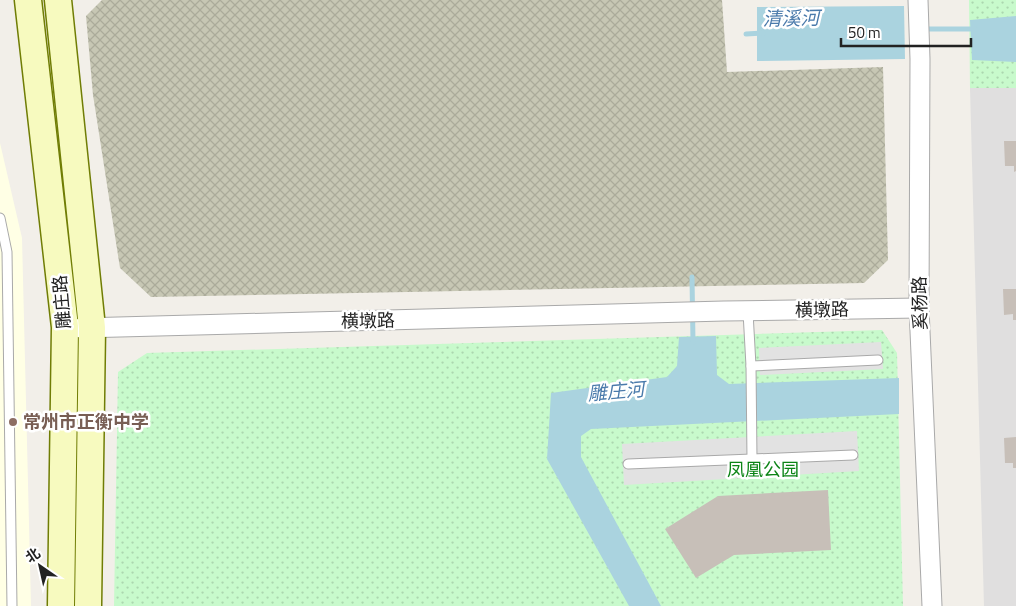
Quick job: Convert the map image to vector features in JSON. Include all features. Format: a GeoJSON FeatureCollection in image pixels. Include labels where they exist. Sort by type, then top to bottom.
{"type":"FeatureCollection","features":[{"type":"Feature","properties":{"kind":"main road","name":"雕庄路"},"geometry":{"type":"LineString","coordinates":[[28,0],[65,327],[61,606]]}},
{"type":"Feature","properties":{"kind":"main road","name":"雕庄路"},"geometry":{"type":"LineString","coordinates":[[58,0],[92,328],[88,606]]}},
{"type":"Feature","properties":{"kind":"street","name":"奚杨路"},"geometry":{"type":"LineString","coordinates":[[918,0],[920,60],[919,308],[932,606]]}},
{"type":"Feature","properties":{"kind":"street","name":"横墩路"},"geometry":{"type":"LineString","coordinates":[[65,327],[92,328],[672,314],[724,311],[919,308]]}},
{"type":"Feature","properties":{"kind":"lane"},"geometry":{"type":"LineString","coordinates":[[0,218],[7,252],[12,606]]}},
{"type":"Feature","properties":{"kind":"lane"},"geometry":{"type":"LineString","coordinates":[[748,312],[752,459]]}},
{"type":"Feature","properties":{"kind":"lane"},"geometry":{"type":"LineString","coordinates":[[750,366],[878,360]]}},
{"type":"Feature","properties":{"kind":"lane"},"geometry":{"type":"LineString","coordinates":[[628,464],[853,455]]}},
{"type":"Feature","properties":{"kind":"shaded area"},"geometry":{"type":"Polygon","coordinates":[[[102,0],[722,0],[727,72],[883,67],[888,260],[864,283],[151,297],[120,268],[93,95],[86,16],[102,0]]]}},
{"type":"Feature","properties":{"kind":"shaded area"},"geometry":{"type":"Polygon","coordinates":[[[970,88],[1016,88],[1016,606],[984,606],[970,88]]]}},
{"type":"Feature","properties":{"kind":"shaded area","name":"常州市正衡中学"},"geometry":{"type":"Polygon","coordinates":[[[0,143],[22,238],[31,606],[0,606],[0,143]]]}},
{"type":"Feature","properties":{"kind":"shaded area"},"geometry":{"type":"Polygon","coordinates":[[[881,342],[883,369],[760,375],[759,348],[881,342]]]}},
{"type":"Feature","properties":{"kind":"shaded area"},"geometry":{"type":"Polygon","coordinates":[[[857,431],[859,471],[624,485],[622,444],[857,431]]]}},
{"type":"Feature","properties":{"kind":"green space"},"geometry":{"type":"Polygon","coordinates":[[[969,0],[1016,0],[1016,88],[970,88],[969,0]]]}},
{"type":"Feature","properties":{"kind":"green space","name":"凤凰公园"},"geometry":{"type":"Polygon","coordinates":[[[882,330],[897,353],[903,606],[114,606],[118,372],[147,353],[882,330]]]}},
{"type":"Feature","properties":{"kind":"water"},"geometry":{"type":"Polygon","coordinates":[[[904,6],[905,59],[757,61],[757,7],[904,6]]]}},
{"type":"Feature","properties":{"kind":"water"},"geometry":{"type":"Polygon","coordinates":[[[1016,16],[1016,62],[972,60],[970,20],[1016,16]]]}},
{"type":"Feature","properties":{"kind":"water"},"geometry":{"type":"Polygon","coordinates":[[[716,336],[717,375],[729,384],[899,378],[899,414],[591,429],[581,436],[581,457],[661,606],[629,606],[547,459],[551,393],[667,377],[677,366],[679,337],[716,336]]]}},
{"type":"Feature","properties":{"kind":"building"},"geometry":{"type":"Polygon","coordinates":[[[1004,141],[1016,141],[1016,171],[1014,172],[1014,166],[1005,166],[1004,141]]]}},
{"type":"Feature","properties":{"kind":"building"},"geometry":{"type":"Polygon","coordinates":[[[1003,289],[1016,289],[1016,320],[1013,320],[1013,314],[1004,315],[1003,289]]]}},
{"type":"Feature","properties":{"kind":"building"},"geometry":{"type":"Polygon","coordinates":[[[1016,437],[1016,468],[1013,468],[1013,463],[1005,463],[1004,438],[1016,437]]]}},
{"type":"Feature","properties":{"kind":"building"},"geometry":{"type":"Polygon","coordinates":[[[828,490],[831,550],[734,555],[696,578],[665,529],[718,496],[828,490]]]}},
{"type":"Feature","properties":{"kind":"waterway","name":"清溪河"},"geometry":{"type":"LineString","coordinates":[[923,29],[975,29]]}},
{"type":"Feature","properties":{"kind":"waterway","name":"清溪河"},"geometry":{"type":"LineString","coordinates":[[746,34],[763,33]]}},
{"type":"Feature","properties":{"kind":"waterway","name":"雕庄河"},"geometry":{"type":"LineString","coordinates":[[692,277],[693,342]]}},
{"type":"Feature","properties":{"kind":"place","name":"常州市正衡中学"},"geometry":{"type":"Point","coordinates":[13,422]}}]}
